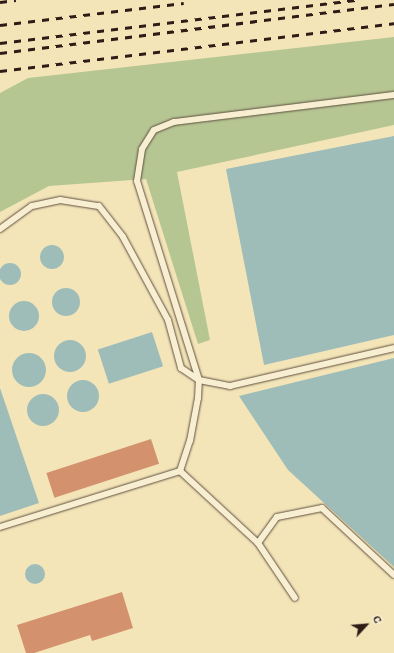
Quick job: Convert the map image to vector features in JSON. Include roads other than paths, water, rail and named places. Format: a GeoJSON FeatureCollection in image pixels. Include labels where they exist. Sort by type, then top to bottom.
{"type":"FeatureCollection","features":[{"type":"Feature","properties":{"kind":"lane"},"geometry":{"type":"LineString","coordinates":[[180,471],[190,441],[198,398],[199,380],[137,181],[142,149],[154,130],[174,122],[394,95]]}},
{"type":"Feature","properties":{"kind":"lane"},"geometry":{"type":"LineString","coordinates":[[0,229],[32,206],[60,200],[99,206],[123,237],[168,320],[182,368],[199,380],[230,386],[394,348]]}},
{"type":"Feature","properties":{"kind":"lane"},"geometry":{"type":"LineString","coordinates":[[0,527],[180,471]]}},
{"type":"Feature","properties":{"kind":"lane"},"geometry":{"type":"LineString","coordinates":[[180,471],[258,543],[295,598]]}},
{"type":"Feature","properties":{"kind":"lane"},"geometry":{"type":"LineString","coordinates":[[258,543],[277,516],[322,508],[394,575]]}},
{"type":"Feature","properties":{"kind":"water"},"geometry":{"type":"Polygon","coordinates":[[[394,136],[394,335],[264,365],[226,169],[394,136]]]}},
{"type":"Feature","properties":{"kind":"water"},"geometry":{"type":"Polygon","coordinates":[[[52,245],[61,248],[64,257],[61,266],[52,269],[43,266],[40,257],[43,248],[52,245]]]}},
{"type":"Feature","properties":{"kind":"water"},"geometry":{"type":"Polygon","coordinates":[[[10,263],[18,266],[21,274],[18,282],[10,285],[2,282],[-1,274],[2,266],[10,263]]]}},
{"type":"Feature","properties":{"kind":"water"},"geometry":{"type":"Polygon","coordinates":[[[66,288],[76,292],[80,302],[76,312],[66,316],[56,312],[52,302],[56,292],[66,288]]]}},
{"type":"Feature","properties":{"kind":"water"},"geometry":{"type":"Polygon","coordinates":[[[24,301],[35,305],[39,316],[35,327],[24,331],[13,327],[9,316],[13,305],[24,301]]]}},
{"type":"Feature","properties":{"kind":"water"},"geometry":{"type":"Polygon","coordinates":[[[152,332],[163,366],[109,384],[98,350],[152,332]]]}},
{"type":"Feature","properties":{"kind":"water"},"geometry":{"type":"Polygon","coordinates":[[[67,340],[73,340],[83,347],[86,356],[85,362],[79,369],[73,372],[67,372],[57,365],[54,359],[54,353],[61,343],[67,340]]]}},
{"type":"Feature","properties":{"kind":"water"},"geometry":{"type":"Polygon","coordinates":[[[29,353],[41,358],[46,370],[41,382],[29,387],[17,382],[12,370],[17,358],[29,353]]]}},
{"type":"Feature","properties":{"kind":"water"},"geometry":{"type":"Polygon","coordinates":[[[394,358],[394,567],[288,470],[239,396],[394,358]]]}},
{"type":"Feature","properties":{"kind":"water"},"geometry":{"type":"Polygon","coordinates":[[[80,380],[86,380],[95,384],[99,396],[95,408],[86,412],[80,412],[71,408],[67,399],[67,393],[71,384],[80,380]]]}},
{"type":"Feature","properties":{"kind":"water"},"geometry":{"type":"Polygon","coordinates":[[[0,388],[39,503],[0,516],[0,388]]]}},
{"type":"Feature","properties":{"kind":"water"},"geometry":{"type":"Polygon","coordinates":[[[40,394],[46,394],[56,401],[59,410],[58,416],[52,423],[46,426],[40,426],[30,419],[27,413],[27,407],[34,397],[40,394]]]}},
{"type":"Feature","properties":{"kind":"water"},"geometry":{"type":"Polygon","coordinates":[[[31,564],[39,564],[45,570],[45,578],[39,584],[31,584],[25,578],[25,570],[31,564]]]}},
{"type":"Feature","properties":{"kind":"railway"},"geometry":{"type":"LineString","coordinates":[[0,2],[16,0]]}},
{"type":"Feature","properties":{"kind":"railway"},"geometry":{"type":"LineString","coordinates":[[0,43],[355,0]]}},
{"type":"Feature","properties":{"kind":"railway"},"geometry":{"type":"LineString","coordinates":[[0,25],[184,3]]}},
{"type":"Feature","properties":{"kind":"railway"},"geometry":{"type":"LineString","coordinates":[[0,53],[394,4]]}},
{"type":"Feature","properties":{"kind":"railway"},"geometry":{"type":"LineString","coordinates":[[0,71],[394,23]]}}]}
